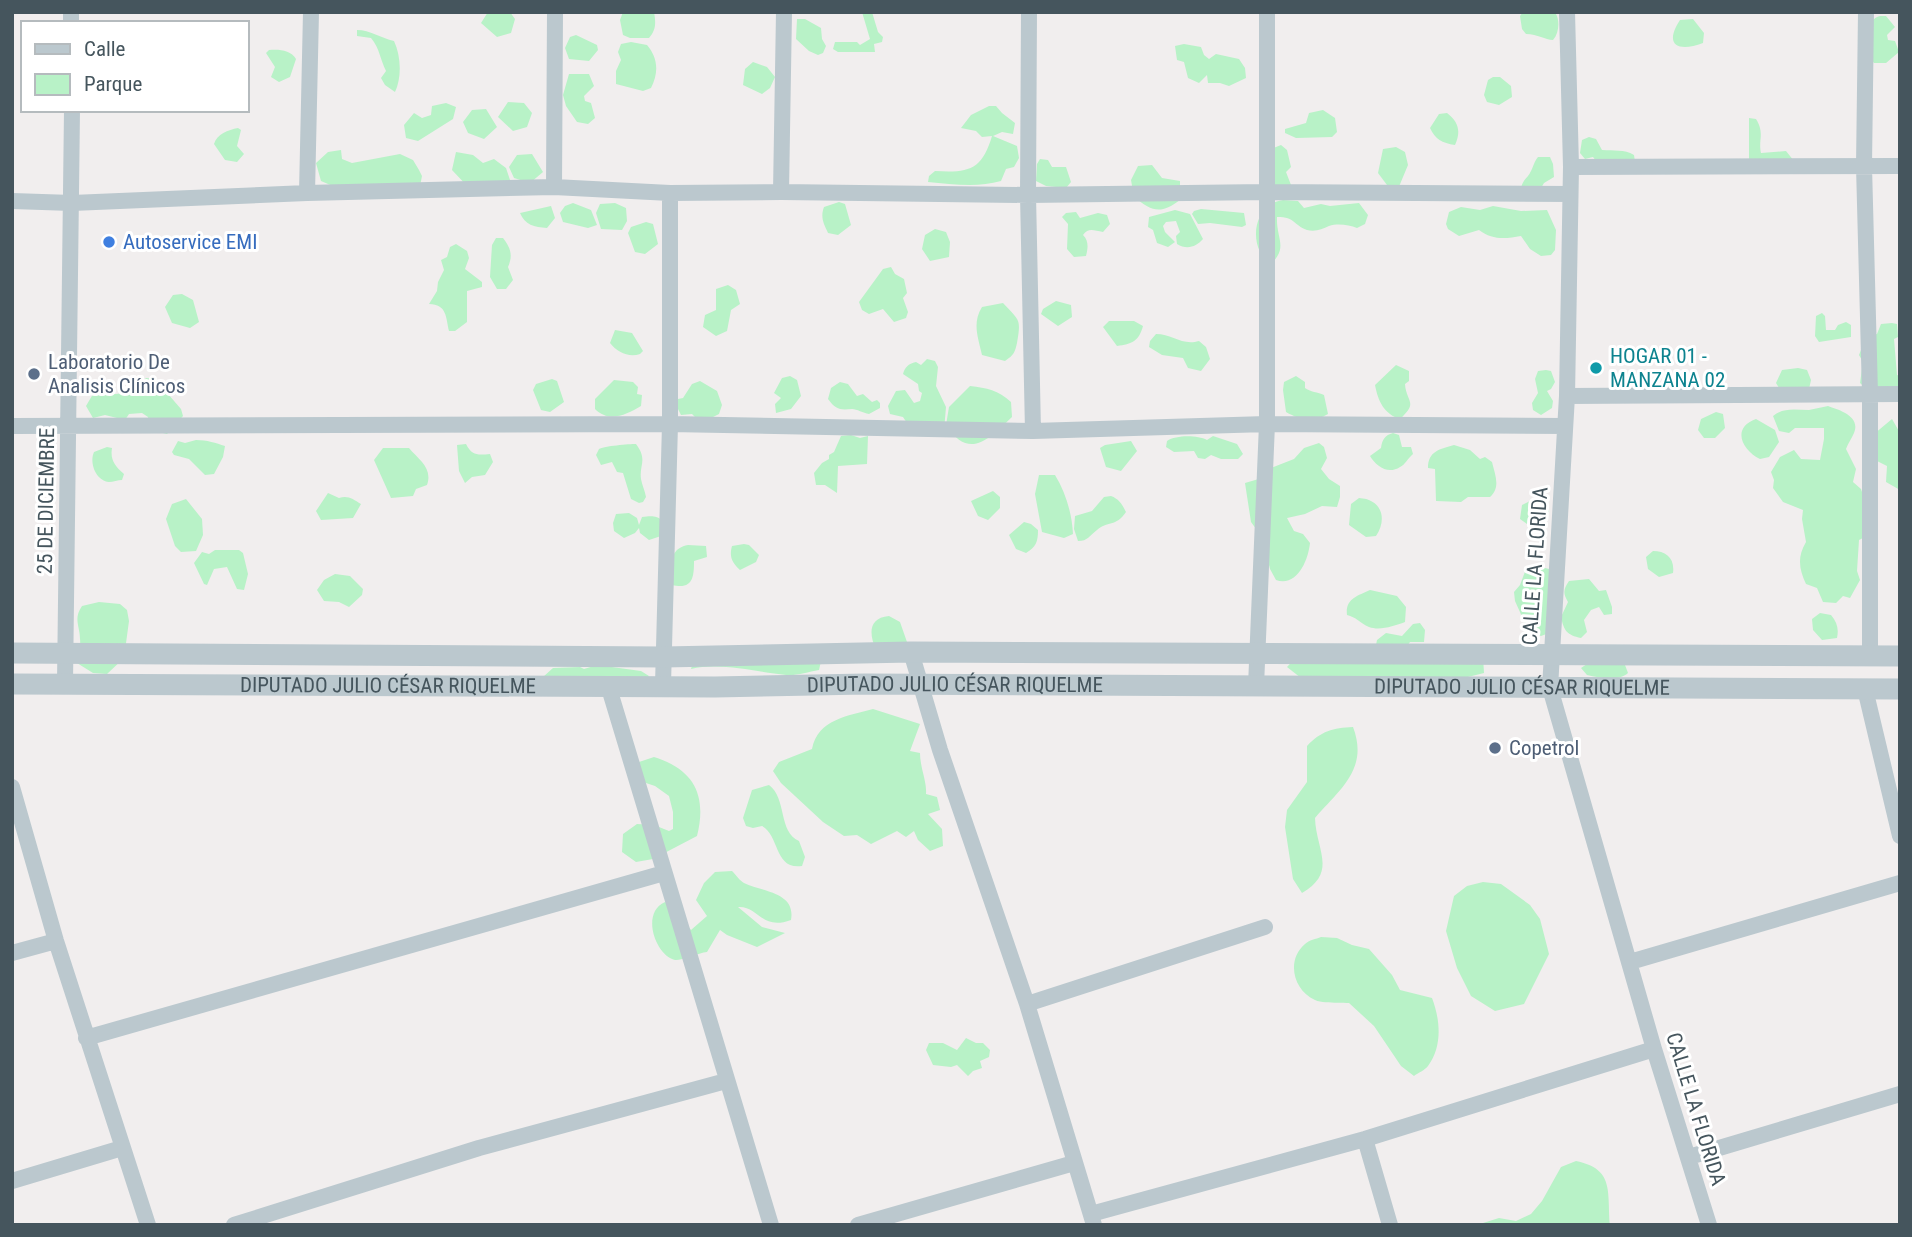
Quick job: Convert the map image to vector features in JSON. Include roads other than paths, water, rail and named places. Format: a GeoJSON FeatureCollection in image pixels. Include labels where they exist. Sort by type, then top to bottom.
{"type":"FeatureCollection","features":[{"type":"Feature","properties":{"kind":"street"},"geometry":{"type":"LineString","coordinates":[[307,193],[311,12]]}},
{"type":"Feature","properties":{"kind":"street"},"geometry":{"type":"LineString","coordinates":[[554,187],[555,12]]}},
{"type":"Feature","properties":{"kind":"street"},"geometry":{"type":"LineString","coordinates":[[781,192],[784,12]]}},
{"type":"Feature","properties":{"kind":"street"},"geometry":{"type":"LineString","coordinates":[[1029,12],[1028,195],[1033,430]]}},
{"type":"Feature","properties":{"kind":"street"},"geometry":{"type":"LineString","coordinates":[[1256,686],[1267,424],[1267,12]]}},
{"type":"Feature","properties":{"kind":"street","name":"CALLE LA FLORIDA"},"geometry":{"type":"LineString","coordinates":[[1567,12],[1571,167],[1567,396],[1550,688],[1654,1049],[1709,1225]]}},
{"type":"Feature","properties":{"kind":"street"},"geometry":{"type":"LineString","coordinates":[[1866,12],[1864,166],[1870,394],[1870,656]]}},
{"type":"Feature","properties":{"kind":"street","name":"25 DE DICIEMBRE"},"geometry":{"type":"LineString","coordinates":[[65,683],[72,112]]}},
{"type":"Feature","properties":{"kind":"street"},"geometry":{"type":"LineString","coordinates":[[1571,167],[1900,166]]}},
{"type":"Feature","properties":{"kind":"street"},"geometry":{"type":"LineString","coordinates":[[12,201],[72,203],[307,193],[554,187],[670,193],[1570,194]]}},
{"type":"Feature","properties":{"kind":"street"},"geometry":{"type":"LineString","coordinates":[[663,685],[670,424],[670,193]]}},
{"type":"Feature","properties":{"kind":"street"},"geometry":{"type":"LineString","coordinates":[[1567,396],[1900,394]]}},
{"type":"Feature","properties":{"kind":"street"},"geometry":{"type":"LineString","coordinates":[[12,426],[670,424],[1033,430],[1267,424],[1565,426]]}},
{"type":"Feature","properties":{"kind":"street"},"geometry":{"type":"LineString","coordinates":[[911,652],[940,750],[1027,1004],[1093,1219],[1365,1139],[1654,1049]]}},
{"type":"Feature","properties":{"kind":"street","name":"DIPUTADO JULIO CÉSAR RIQUELME"},"geometry":{"type":"LineString","coordinates":[[12,653],[664,657],[911,652],[1897,656]]}},
{"type":"Feature","properties":{"kind":"street"},"geometry":{"type":"LineString","coordinates":[[1897,656],[1898,689]]}},
{"type":"Feature","properties":{"kind":"street","name":"DIPUTADO JULIO CÉSAR RIQUELME"},"geometry":{"type":"LineString","coordinates":[[12,684],[1898,689]]}},
{"type":"Feature","properties":{"kind":"street"},"geometry":{"type":"LineString","coordinates":[[608,685],[771,1225]]}},
{"type":"Feature","properties":{"kind":"street"},"geometry":{"type":"LineString","coordinates":[[1865,689],[1900,836]]}},
{"type":"Feature","properties":{"kind":"street"},"geometry":{"type":"LineString","coordinates":[[12,788],[86,1038],[148,1225]]}},
{"type":"Feature","properties":{"kind":"street"},"geometry":{"type":"LineString","coordinates":[[86,1038],[664,873]]}},
{"type":"Feature","properties":{"kind":"street"},"geometry":{"type":"LineString","coordinates":[[1630,962],[1900,883]]}},
{"type":"Feature","properties":{"kind":"street"},"geometry":{"type":"LineString","coordinates":[[1027,1004],[1265,927]]}},
{"type":"Feature","properties":{"kind":"street"},"geometry":{"type":"LineString","coordinates":[[12,953],[56,941]]}},
{"type":"Feature","properties":{"kind":"street"},"geometry":{"type":"LineString","coordinates":[[234,1225],[479,1148],[726,1081]]}},
{"type":"Feature","properties":{"kind":"street"},"geometry":{"type":"LineString","coordinates":[[1689,1157],[1900,1094]]}},
{"type":"Feature","properties":{"kind":"street"},"geometry":{"type":"LineString","coordinates":[[1365,1139],[1390,1225]]}},
{"type":"Feature","properties":{"kind":"street"},"geometry":{"type":"LineString","coordinates":[[12,1181],[122,1149]]}},
{"type":"Feature","properties":{"kind":"street"},"geometry":{"type":"LineString","coordinates":[[858,1225],[1074,1163]]}},
{"type":"Feature","properties":{"kind":"place","name":"Autoservice EMI"},"geometry":{"type":"Point","coordinates":[109,242]}},
{"type":"Feature","properties":{"kind":"place","name":"HOGAR 01 - MANZANA 02"},"geometry":{"type":"Point","coordinates":[1596,368]}},
{"type":"Feature","properties":{"kind":"place","name":"Laboratorio De Analisis Clínicos"},"geometry":{"type":"Point","coordinates":[34,374]}},
{"type":"Feature","properties":{"kind":"place","name":"Copetrol"},"geometry":{"type":"Point","coordinates":[1495,748]}}]}
